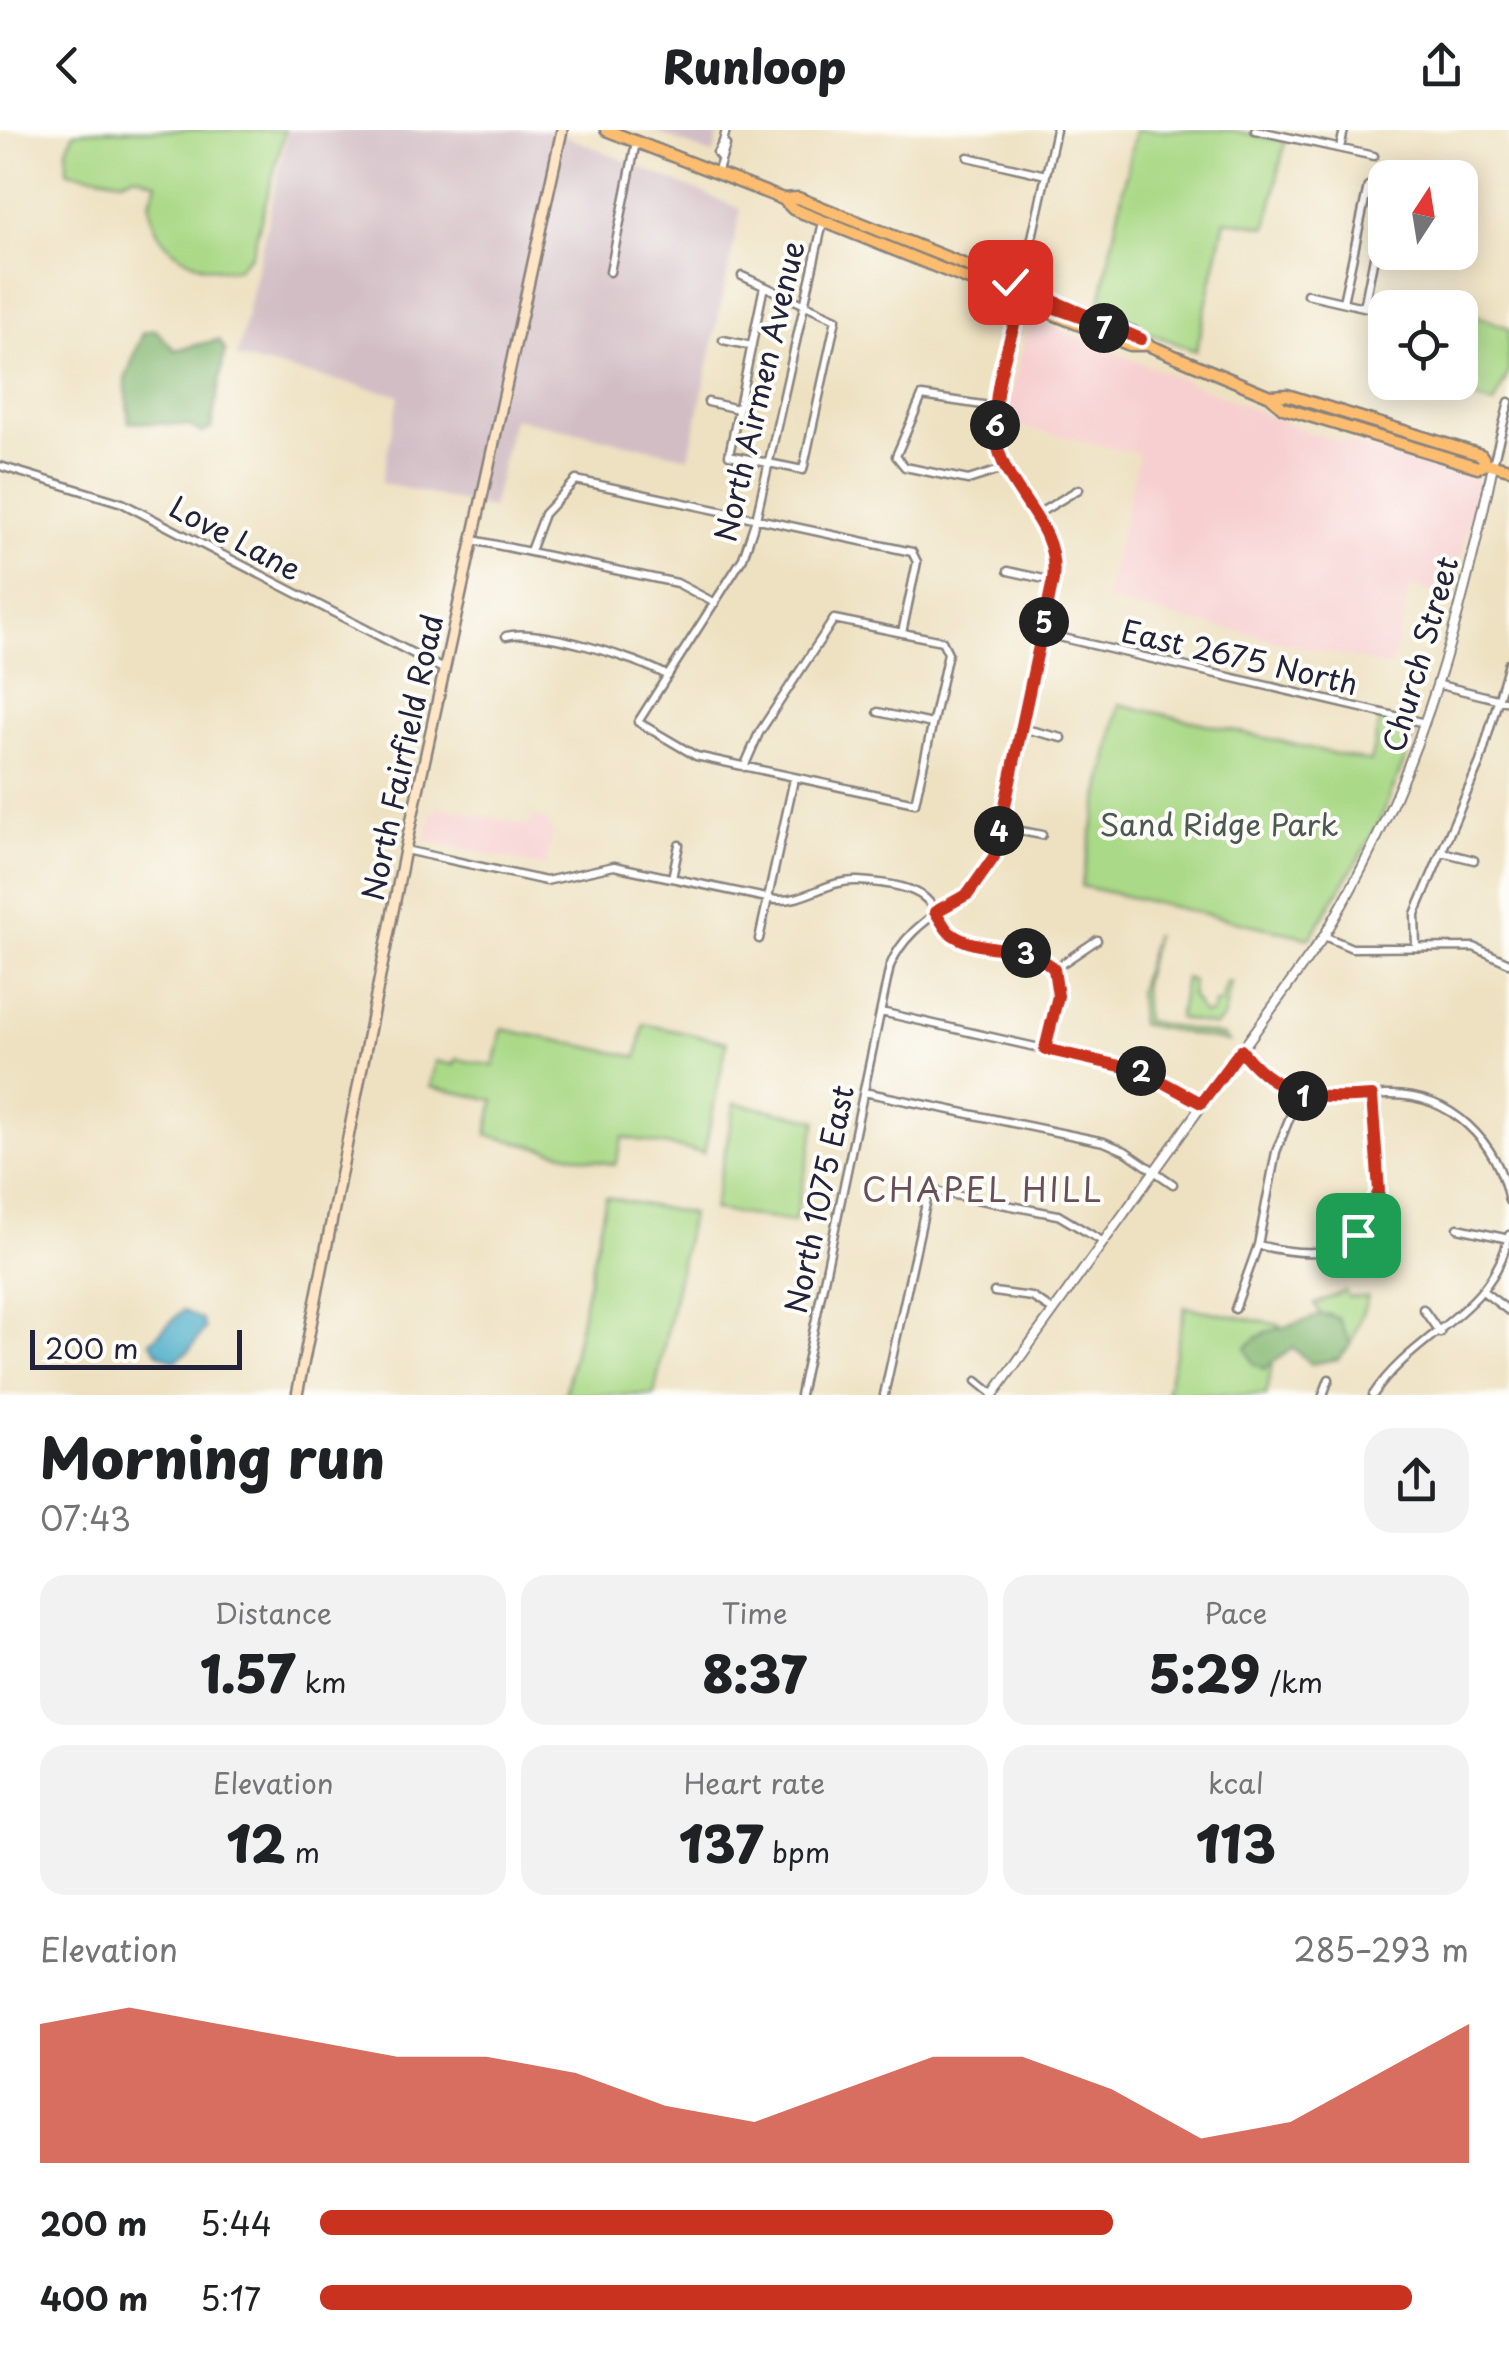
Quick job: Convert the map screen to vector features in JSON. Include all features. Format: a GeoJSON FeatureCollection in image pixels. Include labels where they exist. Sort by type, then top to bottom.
{"type":"FeatureCollection","features":[{"type":"Feature","properties":{"kind":"main road","name":"North Fairfield Road"},"geometry":{"type":"LineString","coordinates":[[296,1395],[405,850],[562,130]]}},
{"type":"Feature","properties":{"kind":"main road"},"geometry":{"type":"LineString","coordinates":[[606,130],[717,175],[784,198],[798,198],[1021,287],[1270,396],[1283,408],[1478,467],[1489,464],[1509,469]]}},
{"type":"Feature","properties":{"kind":"main road"},"geometry":{"type":"LineString","coordinates":[[784,198],[793,209],[822,222],[1021,303],[1130,345],[1145,342]]}},
{"type":"Feature","properties":{"kind":"main road"},"geometry":{"type":"LineString","coordinates":[[891,248],[915,253],[1009,290],[1021,287]]}},
{"type":"Feature","properties":{"kind":"street"},"geometry":{"type":"LineString","coordinates":[[717,175],[726,130]]}},
{"type":"Feature","properties":{"kind":"street"},"geometry":{"type":"LineString","coordinates":[[1021,287],[1056,130]]}},
{"type":"Feature","properties":{"kind":"street"},"geometry":{"type":"LineString","coordinates":[[1256,130],[1374,156]]}},
{"type":"Feature","properties":{"kind":"street"},"geometry":{"type":"LineString","coordinates":[[1340,148],[1344,130]]}},
{"type":"Feature","properties":{"kind":"street"},"geometry":{"type":"LineString","coordinates":[[610,272],[636,142]]}},
{"type":"Feature","properties":{"kind":"street"},"geometry":{"type":"LineString","coordinates":[[968,157],[1046,175]]}},
{"type":"Feature","properties":{"kind":"street"},"geometry":{"type":"LineString","coordinates":[[1343,302],[1368,186]]}},
{"type":"Feature","properties":{"kind":"street","name":"North Airmen Avenue"},"geometry":{"type":"LineString","coordinates":[[744,767],[680,750],[638,722],[743,558],[756,519],[822,222]]}},
{"type":"Feature","properties":{"kind":"street"},"geometry":{"type":"LineString","coordinates":[[1364,307],[1374,270]]}},
{"type":"Feature","properties":{"kind":"street"},"geometry":{"type":"LineString","coordinates":[[742,276],[764,286],[803,304],[836,319],[802,470],[729,454],[764,286]]}},
{"type":"Feature","properties":{"kind":"street"},"geometry":{"type":"LineString","coordinates":[[1306,294],[1368,308]]}},
{"type":"Feature","properties":{"kind":"street"},"geometry":{"type":"LineString","coordinates":[[996,407],[922,396],[896,450],[898,462],[968,480],[1006,468],[996,438],[996,407],[1021,303]]}},
{"type":"Feature","properties":{"kind":"street"},"geometry":{"type":"LineString","coordinates":[[723,340],[752,346]]}},
{"type":"Feature","properties":{"kind":"street"},"geometry":{"type":"LineString","coordinates":[[708,402],[738,409]]}},
{"type":"Feature","properties":{"kind":"street","name":"Church Street"},"geometry":{"type":"LineString","coordinates":[[993,1395],[1324,936],[1383,832],[1440,685],[1489,464],[1509,402]]}},
{"type":"Feature","properties":{"kind":"street","name":"Love Lane"},"geometry":{"type":"LineString","coordinates":[[0,466],[122,503],[444,669]]}},
{"type":"Feature","properties":{"kind":"street","name":"North 1075 East"},"geometry":{"type":"LineString","coordinates":[[800,1395],[881,1012],[899,944],[935,912],[968,894],[984,876],[1000,827],[1022,728],[1056,558],[1050,538],[1006,468]]}},
{"type":"Feature","properties":{"kind":"street"},"geometry":{"type":"LineString","coordinates":[[530,551],[544,514],[571,482],[756,519],[916,556],[902,632]]}},
{"type":"Feature","properties":{"kind":"street"},"geometry":{"type":"LineString","coordinates":[[1036,515],[1079,489]]}},
{"type":"Feature","properties":{"kind":"street"},"geometry":{"type":"LineString","coordinates":[[472,540],[677,583],[715,603]]}},
{"type":"Feature","properties":{"kind":"street"},"geometry":{"type":"LineString","coordinates":[[1008,571],[1053,580]]}},
{"type":"Feature","properties":{"kind":"street"},"geometry":{"type":"LineString","coordinates":[[834,619],[902,632],[946,643],[948,653],[915,804],[744,767],[759,734],[834,619]]}},
{"type":"Feature","properties":{"kind":"street","name":"East 2675 North"},"geometry":{"type":"LineString","coordinates":[[1042,633],[1426,724]]}},
{"type":"Feature","properties":{"kind":"street"},"geometry":{"type":"LineString","coordinates":[[506,636],[524,634],[624,656],[668,676]]}},
{"type":"Feature","properties":{"kind":"street"},"geometry":{"type":"LineString","coordinates":[[1416,947],[1415,914],[1480,762],[1509,663]]}},
{"type":"Feature","properties":{"kind":"street"},"geometry":{"type":"LineString","coordinates":[[1440,685],[1509,702]]}},
{"type":"Feature","properties":{"kind":"street"},"geometry":{"type":"LineString","coordinates":[[878,712],[932,724]]}},
{"type":"Feature","properties":{"kind":"street"},"geometry":{"type":"LineString","coordinates":[[1022,728],[1062,738]]}},
{"type":"Feature","properties":{"kind":"street"},"geometry":{"type":"LineString","coordinates":[[758,938],[794,778]]}},
{"type":"Feature","properties":{"kind":"street"},"geometry":{"type":"LineString","coordinates":[[1000,827],[1042,836]]}},
{"type":"Feature","properties":{"kind":"street"},"geometry":{"type":"LineString","coordinates":[[672,878],[679,845]]}},
{"type":"Feature","properties":{"kind":"street"},"geometry":{"type":"LineString","coordinates":[[405,850],[546,881],[560,881],[604,866],[768,899],[793,900],[842,882],[868,882],[919,894],[949,932],[1033,954],[1054,969],[1058,996],[1045,1049]]}},
{"type":"Feature","properties":{"kind":"street"},"geometry":{"type":"LineString","coordinates":[[1442,852],[1474,860]]}},
{"type":"Feature","properties":{"kind":"street"},"geometry":{"type":"LineString","coordinates":[[1324,936],[1352,948],[1474,946],[1509,963]]}},
{"type":"Feature","properties":{"kind":"street"},"geometry":{"type":"LineString","coordinates":[[1054,969],[1097,940]]}},
{"type":"Feature","properties":{"kind":"street"},"geometry":{"type":"LineString","coordinates":[[881,1012],[1142,1071],[1201,1103]]}},
{"type":"Feature","properties":{"kind":"street"},"geometry":{"type":"LineString","coordinates":[[1241,1050],[1299,1094],[1323,1100],[1411,1096],[1462,1119],[1483,1140],[1504,1176],[1509,1202]]}},
{"type":"Feature","properties":{"kind":"street"},"geometry":{"type":"LineString","coordinates":[[864,1092],[1104,1142],[1173,1184]]}},
{"type":"Feature","properties":{"kind":"street"},"geometry":{"type":"LineString","coordinates":[[1235,1309],[1258,1245],[1276,1152],[1299,1094]]}},
{"type":"Feature","properties":{"kind":"street"},"geometry":{"type":"LineString","coordinates":[[1258,1245],[1320,1253],[1358,1235],[1379,1191],[1372,1096]]}},
{"type":"Feature","properties":{"kind":"street"},"geometry":{"type":"LineString","coordinates":[[884,1395],[928,1190],[1058,1215],[1102,1241]]}},
{"type":"Feature","properties":{"kind":"street"},"geometry":{"type":"LineString","coordinates":[[1373,1395],[1391,1372],[1484,1292],[1509,1237],[1458,1228]]}},
{"type":"Feature","properties":{"kind":"street"},"geometry":{"type":"LineString","coordinates":[[994,1292],[1032,1297],[1054,1311]]}},
{"type":"Feature","properties":{"kind":"street"},"geometry":{"type":"LineString","coordinates":[[1484,1292],[1509,1311]]}},
{"type":"Feature","properties":{"kind":"street"},"geometry":{"type":"LineString","coordinates":[[1423,1308],[1440,1333]]}},
{"type":"Feature","properties":{"kind":"street"},"geometry":{"type":"LineString","coordinates":[[1323,1395],[1329,1378]]}},
{"type":"Feature","properties":{"kind":"street"},"geometry":{"type":"LineString","coordinates":[[977,1381],[993,1395]]}},
{"type":"Feature","properties":{"kind":"shaded area"},"geometry":{"type":"Polygon","coordinates":[[[288,130],[551,130],[741,209],[689,457],[513,418],[492,509],[381,483],[399,395],[237,358],[288,130]]]}},
{"type":"Feature","properties":{"kind":"shaded area"},"geometry":{"type":"Polygon","coordinates":[[[650,130],[719,130],[714,155],[650,130]]]}},
{"type":"Feature","properties":{"kind":"shaded area"},"geometry":{"type":"Polygon","coordinates":[[[1030,317],[1309,432],[1479,480],[1451,596],[1410,587],[1391,667],[1105,601],[1139,454],[1004,423],[1030,317]]]}},
{"type":"Feature","properties":{"kind":"shaded area"},"geometry":{"type":"Polygon","coordinates":[[[438,806],[530,826],[533,817],[549,821],[548,829],[553,830],[545,867],[426,840],[432,811],[437,812],[438,806]]]}},
{"type":"Feature","properties":{"kind":"green space"},"geometry":{"type":"Polygon","coordinates":[[[285,130],[252,253],[237,269],[194,263],[159,235],[150,204],[157,183],[135,175],[122,180],[67,171],[67,149],[74,132],[285,130]]]}},
{"type":"Feature","properties":{"kind":"green space"},"geometry":{"type":"Polygon","coordinates":[[[1135,130],[1230,130],[1285,141],[1267,227],[1225,220],[1196,351],[1098,313],[1135,130]]]}},
{"type":"Feature","properties":{"kind":"green space"},"geometry":{"type":"Polygon","coordinates":[[[1478,316],[1509,328],[1509,371],[1494,405],[1478,400],[1478,316]]]}},
{"type":"Feature","properties":{"kind":"green space"},"geometry":{"type":"Polygon","coordinates":[[[156,330],[175,350],[219,340],[225,350],[211,428],[202,433],[188,425],[129,422],[125,380],[143,333],[156,330]]]}},
{"type":"Feature","properties":{"kind":"green space","name":"Sand Ridge Park"},"geometry":{"type":"Polygon","coordinates":[[[1119,704],[1370,762],[1380,719],[1418,728],[1376,830],[1310,938],[1081,886],[1119,704]]]}},
{"type":"Feature","properties":{"kind":"green space"},"geometry":{"type":"Polygon","coordinates":[[[1155,934],[1143,983],[1145,1021],[1223,1036],[1228,1042],[1140,1024],[1138,992],[1155,934]]]}},
{"type":"Feature","properties":{"kind":"green space"},"geometry":{"type":"Polygon","coordinates":[[[1185,978],[1193,981],[1191,995],[1203,1014],[1212,1013],[1214,1003],[1221,1003],[1226,983],[1231,982],[1224,1017],[1215,1026],[1178,1018],[1185,978]]]}},
{"type":"Feature","properties":{"kind":"green space"},"geometry":{"type":"Polygon","coordinates":[[[644,1024],[727,1042],[704,1153],[623,1137],[615,1165],[487,1135],[494,1100],[430,1087],[435,1061],[454,1065],[456,1059],[494,1066],[502,1029],[637,1057],[644,1024]]]}},
{"type":"Feature","properties":{"kind":"green space"},"geometry":{"type":"Polygon","coordinates":[[[735,1103],[817,1120],[794,1222],[713,1210],[735,1103]]]}},
{"type":"Feature","properties":{"kind":"green space"},"geometry":{"type":"Polygon","coordinates":[[[606,1197],[691,1214],[654,1395],[565,1395],[606,1197]]]}},
{"type":"Feature","properties":{"kind":"green space"},"geometry":{"type":"Polygon","coordinates":[[[1345,1291],[1348,1297],[1368,1297],[1351,1344],[1331,1315],[1320,1314],[1315,1304],[1345,1291]]]}},
{"type":"Feature","properties":{"kind":"green space"},"geometry":{"type":"Polygon","coordinates":[[[1185,1307],[1280,1325],[1266,1395],[1166,1395],[1185,1307]]]}},
{"type":"Feature","properties":{"kind":"green space"},"geometry":{"type":"Polygon","coordinates":[[[1320,1314],[1338,1318],[1351,1344],[1338,1359],[1311,1364],[1293,1348],[1264,1369],[1253,1363],[1246,1348],[1254,1340],[1320,1314]]]}},
{"type":"Feature","properties":{"kind":"water"},"geometry":{"type":"Polygon","coordinates":[[[183,1310],[202,1320],[205,1329],[188,1352],[175,1361],[158,1353],[150,1342],[183,1310]]]}},
{"type":"Feature","properties":{"kind":"district","name":"CHAPEL HILL"},"geometry":{"type":"Point","coordinates":[983,1189]}},
{"type":"Feature","properties":{"kind":"route"},"geometry":{"type":"LineString","coordinates":[[1010,282],[1133,332],[1141,339],[1126,337],[1033,300],[1021,303],[996,407],[996,438],[1006,468],[1050,538],[1056,558],[1053,580],[994,857],[968,894],[935,912],[949,932],[1033,954],[1054,969],[1059,981],[1058,996],[1045,1049],[1142,1071],[1201,1103],[1241,1050],[1288,1089],[1310,1098],[1372,1096],[1379,1191],[1374,1210],[1358,1235]]}}]}
